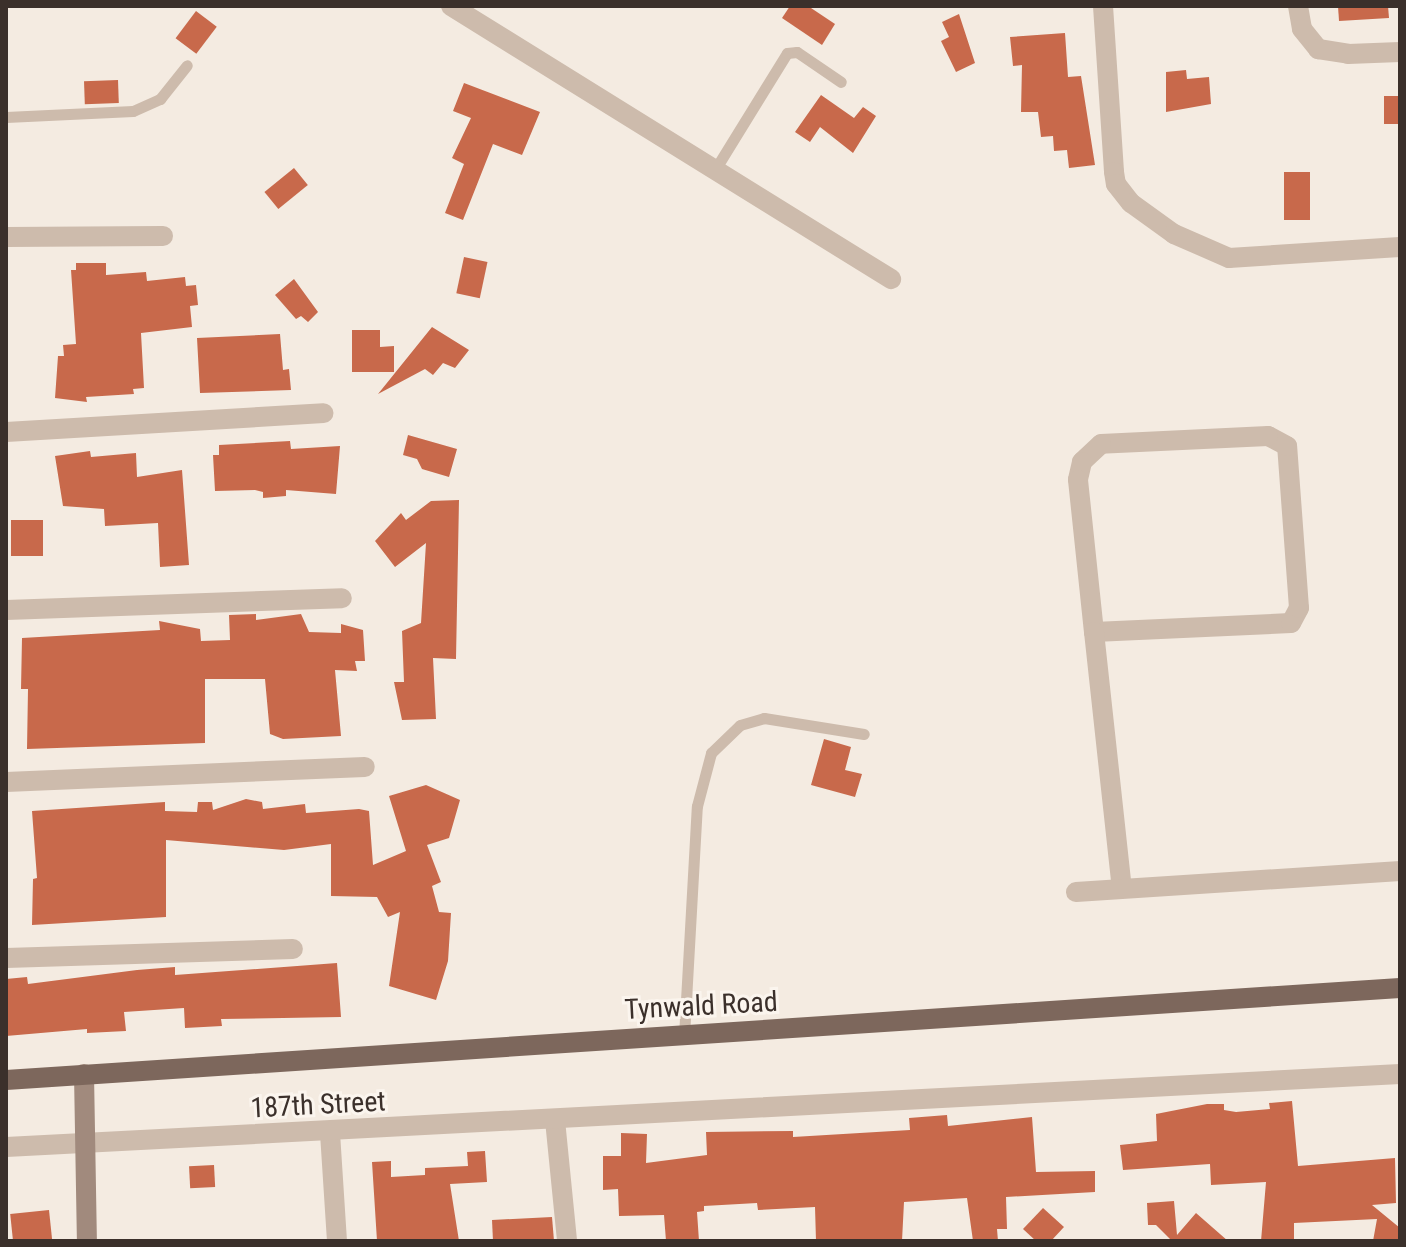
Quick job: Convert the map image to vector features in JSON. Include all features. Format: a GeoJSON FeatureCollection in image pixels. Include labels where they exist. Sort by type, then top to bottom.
{"type":"FeatureCollection","features":[{"type":"Feature","properties":{"kind":"main road","name":"Tynwald Road"},"geometry":{"type":"LineString","coordinates":[[6,1080],[1400,988]]}},
{"type":"Feature","properties":{"kind":"street"},"geometry":{"type":"LineString","coordinates":[[451,6],[891,279]]}},
{"type":"Feature","properties":{"kind":"street"},"geometry":{"type":"LineString","coordinates":[[1103,6],[1114,172],[1116,184],[1131,203],[1174,234],[1229,258],[1400,247]]}},
{"type":"Feature","properties":{"kind":"street"},"geometry":{"type":"LineString","coordinates":[[1298,6],[1302,29],[1318,49],[1348,54],[1400,52]]}},
{"type":"Feature","properties":{"kind":"street"},"geometry":{"type":"LineString","coordinates":[[6,237],[163,236]]}},
{"type":"Feature","properties":{"kind":"street"},"geometry":{"type":"LineString","coordinates":[[6,432],[323,413]]}},
{"type":"Feature","properties":{"kind":"street"},"geometry":{"type":"LineString","coordinates":[[1094,632],[1291,623],[1299,608],[1287,446],[1268,436],[1101,444],[1082,462],[1078,480],[1094,632],[1122,888]]}},
{"type":"Feature","properties":{"kind":"street"},"geometry":{"type":"LineString","coordinates":[[6,610],[342,598]]}},
{"type":"Feature","properties":{"kind":"street"},"geometry":{"type":"LineString","coordinates":[[6,782],[365,767]]}},
{"type":"Feature","properties":{"kind":"street"},"geometry":{"type":"LineString","coordinates":[[1076,892],[1400,871]]}},
{"type":"Feature","properties":{"kind":"street"},"geometry":{"type":"LineString","coordinates":[[6,958],[293,949]]}},
{"type":"Feature","properties":{"kind":"street"},"geometry":{"type":"LineString","coordinates":[[84,1074],[87,1241]]}},
{"type":"Feature","properties":{"kind":"street","name":"187th Street"},"geometry":{"type":"LineString","coordinates":[[6,1147],[330,1133],[1400,1074]]}},
{"type":"Feature","properties":{"kind":"street"},"geometry":{"type":"LineString","coordinates":[[555,1120],[567,1241]]}},
{"type":"Feature","properties":{"kind":"street"},"geometry":{"type":"LineString","coordinates":[[330,1133],[337,1241]]}},
{"type":"Feature","properties":{"kind":"lane"},"geometry":{"type":"LineString","coordinates":[[716,168],[787,53],[797,52],[841,82]]}},
{"type":"Feature","properties":{"kind":"lane"},"geometry":{"type":"LineString","coordinates":[[6,117],[133,111],[160,99],[187,65]]}},
{"type":"Feature","properties":{"kind":"lane"},"geometry":{"type":"LineString","coordinates":[[684,1036],[697,806],[711,753],[740,725],[764,718],[864,734]]}},
{"type":"Feature","properties":{"kind":"building"},"geometry":{"type":"Polygon","coordinates":[[[790,6],[808,6],[835,24],[822,45],[782,18],[790,6]]]}},
{"type":"Feature","properties":{"kind":"building"},"geometry":{"type":"Polygon","coordinates":[[[1338,6],[1388,6],[1389,18],[1339,21],[1338,6]]]}},
{"type":"Feature","properties":{"kind":"building"},"geometry":{"type":"Polygon","coordinates":[[[196,11],[217,27],[196,54],[176,38],[196,11]]]}},
{"type":"Feature","properties":{"kind":"building"},"geometry":{"type":"Polygon","coordinates":[[[959,14],[975,63],[956,72],[941,41],[949,37],[942,22],[959,14]]]}},
{"type":"Feature","properties":{"kind":"building"},"geometry":{"type":"Polygon","coordinates":[[[1065,33],[1068,77],[1081,76],[1095,165],[1069,168],[1067,150],[1054,151],[1053,136],[1041,137],[1038,112],[1021,112],[1022,65],[1013,66],[1010,37],[1065,33]]]}},
{"type":"Feature","properties":{"kind":"building"},"geometry":{"type":"Polygon","coordinates":[[[1186,70],[1187,79],[1209,77],[1211,104],[1166,112],[1166,72],[1186,70]]]}},
{"type":"Feature","properties":{"kind":"building"},"geometry":{"type":"Polygon","coordinates":[[[118,80],[119,103],[85,104],[84,81],[118,80]]]}},
{"type":"Feature","properties":{"kind":"building"},"geometry":{"type":"Polygon","coordinates":[[[464,83],[540,112],[522,155],[493,144],[463,220],[445,213],[464,164],[452,158],[471,118],[453,111],[464,83]]]}},
{"type":"Feature","properties":{"kind":"building"},"geometry":{"type":"Polygon","coordinates":[[[821,95],[854,118],[863,107],[876,116],[853,153],[820,127],[810,142],[795,132],[821,95]]]}},
{"type":"Feature","properties":{"kind":"building"},"geometry":{"type":"Polygon","coordinates":[[[1384,96],[1400,96],[1400,124],[1384,124],[1384,96]]]}},
{"type":"Feature","properties":{"kind":"building"},"geometry":{"type":"Polygon","coordinates":[[[294,168],[308,185],[278,209],[264,192],[294,168]]]}},
{"type":"Feature","properties":{"kind":"building"},"geometry":{"type":"Polygon","coordinates":[[[1284,172],[1310,172],[1310,220],[1284,220],[1284,172]]]}},
{"type":"Feature","properties":{"kind":"building"},"geometry":{"type":"Polygon","coordinates":[[[464,257],[487,262],[480,298],[456,293],[464,257]]]}},
{"type":"Feature","properties":{"kind":"building"},"geometry":{"type":"Polygon","coordinates":[[[76,263],[106,263],[106,275],[146,272],[147,281],[185,277],[186,286],[196,285],[198,305],[190,306],[192,327],[141,333],[144,388],[133,389],[134,394],[86,397],[87,402],[55,398],[58,356],[64,356],[63,345],[76,344],[71,270],[76,270],[76,263]]]}},
{"type":"Feature","properties":{"kind":"building"},"geometry":{"type":"Polygon","coordinates":[[[294,279],[318,312],[308,322],[301,316],[296,319],[275,295],[294,279]]]}},
{"type":"Feature","properties":{"kind":"building"},"geometry":{"type":"Polygon","coordinates":[[[432,327],[469,350],[455,368],[443,363],[433,375],[425,369],[378,394],[432,327]]]}},
{"type":"Feature","properties":{"kind":"building"},"geometry":{"type":"Polygon","coordinates":[[[352,330],[380,330],[380,347],[394,346],[394,372],[352,372],[352,330]]]}},
{"type":"Feature","properties":{"kind":"building"},"geometry":{"type":"Polygon","coordinates":[[[280,334],[283,370],[289,369],[291,390],[200,393],[197,338],[280,334]]]}},
{"type":"Feature","properties":{"kind":"building"},"geometry":{"type":"Polygon","coordinates":[[[408,435],[457,449],[449,477],[422,469],[417,459],[403,455],[408,435]]]}},
{"type":"Feature","properties":{"kind":"building"},"geometry":{"type":"Polygon","coordinates":[[[290,441],[291,449],[340,446],[336,494],[286,490],[286,496],[263,498],[263,492],[255,490],[215,491],[213,455],[219,455],[219,445],[290,441]]]}},
{"type":"Feature","properties":{"kind":"building"},"geometry":{"type":"Polygon","coordinates":[[[90,451],[91,457],[136,453],[137,477],[182,470],[189,565],[160,567],[158,523],[105,526],[104,509],[63,506],[55,456],[90,451]]]}},
{"type":"Feature","properties":{"kind":"building"},"geometry":{"type":"Polygon","coordinates":[[[459,500],[456,659],[433,658],[436,719],[402,720],[394,682],[404,682],[402,631],[421,623],[426,543],[395,567],[375,541],[401,513],[406,520],[431,501],[459,500]]]}},
{"type":"Feature","properties":{"kind":"building"},"geometry":{"type":"Polygon","coordinates":[[[11,520],[43,520],[43,556],[11,556],[11,520]]]}},
{"type":"Feature","properties":{"kind":"building"},"geometry":{"type":"Polygon","coordinates":[[[256,614],[256,620],[301,614],[309,632],[341,633],[341,624],[363,630],[365,661],[355,661],[357,671],[335,670],[341,736],[283,739],[270,734],[265,679],[205,679],[205,743],[27,749],[28,689],[21,689],[22,638],[160,630],[159,621],[200,629],[201,641],[230,640],[229,615],[256,614]]]}},
{"type":"Feature","properties":{"kind":"building"},"geometry":{"type":"Polygon","coordinates":[[[824,739],[851,747],[845,770],[862,774],[855,797],[811,785],[824,739]]]}},
{"type":"Feature","properties":{"kind":"building"},"geometry":{"type":"Polygon","coordinates":[[[426,785],[460,800],[449,838],[427,845],[441,882],[432,886],[439,912],[451,913],[448,961],[436,1000],[389,986],[400,912],[388,917],[377,897],[331,896],[331,844],[284,850],[166,840],[166,917],[32,925],[33,879],[37,878],[32,811],[165,802],[165,811],[197,812],[198,802],[212,802],[213,810],[246,799],[262,802],[263,809],[305,804],[306,813],[359,809],[369,811],[373,865],[406,851],[389,796],[426,785]]]}},
{"type":"Feature","properties":{"kind":"building"},"geometry":{"type":"Polygon","coordinates":[[[337,963],[341,1017],[221,1019],[222,1026],[185,1028],[184,1008],[124,1012],[126,1031],[87,1033],[87,1029],[6,1036],[6,979],[27,977],[28,984],[175,967],[175,975],[337,963]]]}},
{"type":"Feature","properties":{"kind":"building"},"geometry":{"type":"Polygon","coordinates":[[[1292,1101],[1298,1166],[1395,1158],[1396,1203],[1372,1205],[1400,1228],[1400,1241],[1373,1241],[1377,1219],[1294,1223],[1294,1241],[1261,1241],[1266,1182],[1211,1185],[1210,1164],[1123,1170],[1120,1145],[1157,1141],[1156,1114],[1207,1104],[1224,1104],[1224,1110],[1236,1112],[1270,1109],[1269,1103],[1292,1101]]]}},
{"type":"Feature","properties":{"kind":"building"},"geometry":{"type":"Polygon","coordinates":[[[947,1115],[948,1126],[1032,1117],[1036,1172],[1095,1171],[1095,1192],[1006,1197],[1007,1229],[997,1229],[998,1241],[973,1241],[967,1198],[904,1202],[902,1241],[816,1241],[815,1207],[758,1210],[757,1203],[704,1206],[704,1211],[697,1212],[699,1241],[666,1241],[664,1215],[619,1216],[618,1189],[603,1190],[603,1156],[621,1156],[621,1133],[647,1134],[646,1163],[707,1155],[706,1132],[793,1131],[793,1137],[910,1130],[909,1118],[947,1115]]]}},
{"type":"Feature","properties":{"kind":"building"},"geometry":{"type":"Polygon","coordinates":[[[485,1151],[487,1182],[450,1184],[459,1241],[377,1241],[372,1162],[391,1161],[391,1177],[425,1175],[425,1168],[468,1166],[467,1152],[485,1151]]]}},
{"type":"Feature","properties":{"kind":"building"},"geometry":{"type":"Polygon","coordinates":[[[214,1165],[215,1187],[190,1188],[189,1166],[214,1165]]]}},
{"type":"Feature","properties":{"kind":"building"},"geometry":{"type":"Polygon","coordinates":[[[1174,1201],[1177,1235],[1196,1213],[1228,1241],[1172,1241],[1156,1225],[1148,1225],[1147,1203],[1174,1201]]]}},
{"type":"Feature","properties":{"kind":"building"},"geometry":{"type":"Polygon","coordinates":[[[1043,1208],[1064,1227],[1051,1241],[1036,1241],[1023,1229],[1043,1208]]]}},
{"type":"Feature","properties":{"kind":"building"},"geometry":{"type":"Polygon","coordinates":[[[49,1210],[52,1241],[13,1241],[10,1214],[49,1210]]]}},
{"type":"Feature","properties":{"kind":"building"},"geometry":{"type":"Polygon","coordinates":[[[552,1217],[554,1241],[493,1241],[492,1220],[552,1217]]]}}]}
